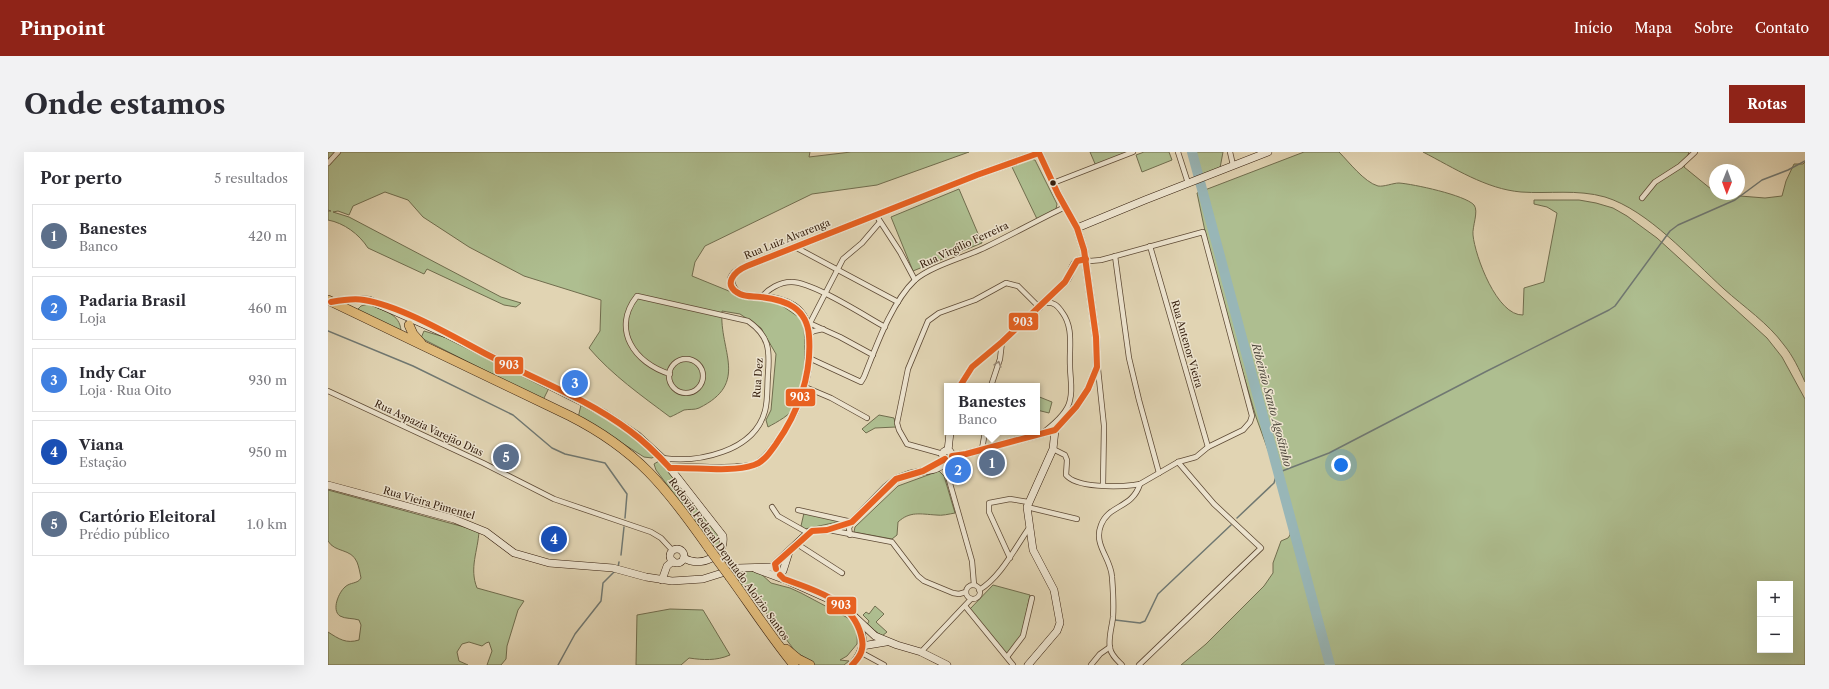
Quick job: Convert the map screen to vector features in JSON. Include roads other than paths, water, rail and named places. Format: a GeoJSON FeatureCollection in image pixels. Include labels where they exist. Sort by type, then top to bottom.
{"type":"FeatureCollection","features":[{"type":"Feature","properties":{"kind":"highway","name":"Rodovia Federal Deputado Aloízio Santos"},"geometry":{"type":"LineString","coordinates":[[329,303],[425,346],[587,425],[621,447],[656,478],[679,506],[760,618],[770,635],[794,665]]}},
{"type":"Feature","properties":{"kind":"highway"},"geometry":{"type":"LineString","coordinates":[[409,321],[413,334],[425,346]]}},
{"type":"Feature","properties":{"kind":"highway"},"geometry":{"type":"LineString","coordinates":[[770,635],[788,665]]}},
{"type":"Feature","properties":{"kind":"highway"},"geometry":{"type":"LineString","coordinates":[[770,635],[798,659],[810,665]]}},
{"type":"Feature","properties":{"kind":"street"},"geometry":{"type":"LineString","coordinates":[[328,163],[338,152]]}},
{"type":"Feature","properties":{"kind":"street"},"geometry":{"type":"LineString","coordinates":[[1039,152],[1053,183],[1077,228],[1086,259],[1096,337],[1097,367],[1104,426],[1103,485]]}},
{"type":"Feature","properties":{"kind":"street","name":"Rua Luiz Alvarenga"},"geometry":{"type":"LineString","coordinates":[[809,323],[794,306],[785,301],[747,296],[735,291],[732,283],[734,273],[747,266],[1039,152]]}},
{"type":"Feature","properties":{"kind":"street"},"geometry":{"type":"LineString","coordinates":[[1053,183],[1133,152]]}},
{"type":"Feature","properties":{"kind":"street"},"geometry":{"type":"LineString","coordinates":[[1178,152],[1191,182]]}},
{"type":"Feature","properties":{"kind":"street"},"geometry":{"type":"LineString","coordinates":[[1230,152],[1233,165]]}},
{"type":"Feature","properties":{"kind":"street"},"geometry":{"type":"LineString","coordinates":[[1077,228],[1268,152]]}},
{"type":"Feature","properties":{"kind":"street"},"geometry":{"type":"LineString","coordinates":[[1642,198],[1655,182],[1680,166],[1695,152]]}},
{"type":"Feature","properties":{"kind":"street","name":"Rua Virgílio Ferreira"},"geometry":{"type":"LineString","coordinates":[[809,358],[857,382],[861,382],[885,327],[898,302],[915,280],[928,272],[986,247],[1065,207]]}},
{"type":"Feature","properties":{"kind":"street"},"geometry":{"type":"LineString","coordinates":[[876,215],[900,252],[915,280]]}},
{"type":"Feature","properties":{"kind":"street"},"geometry":{"type":"LineString","coordinates":[[670,468],[734,467],[759,463],[773,448],[791,421],[801,401],[805,387],[809,358],[809,323],[847,254],[862,243],[880,222]]}},
{"type":"Feature","properties":{"kind":"street"},"geometry":{"type":"LineString","coordinates":[[962,383],[972,367],[1042,305],[1070,276],[1075,261],[1086,259],[1094,261],[1203,232],[1252,416],[1250,422],[1243,430],[1208,447],[1196,457],[1178,462],[1140,484],[1130,486],[1084,484],[1067,477],[1065,472],[1067,457],[1063,453],[1053,449]]}},
{"type":"Feature","properties":{"kind":"street","name":"Rua Antenor Vieira"},"geometry":{"type":"LineString","coordinates":[[1150,246],[1208,447]]}},
{"type":"Feature","properties":{"kind":"street"},"geometry":{"type":"LineString","coordinates":[[795,247],[898,302]]}},
{"type":"Feature","properties":{"kind":"street"},"geometry":{"type":"LineString","coordinates":[[1115,256],[1128,352],[1139,400],[1159,473]]}},
{"type":"Feature","properties":{"kind":"street"},"geometry":{"type":"LineString","coordinates":[[762,297],[772,288],[788,282],[797,282],[824,294],[885,327]]}},
{"type":"Feature","properties":{"kind":"street"},"geometry":{"type":"LineString","coordinates":[[947,457],[907,444],[898,430],[897,423],[908,369],[928,321],[939,313],[975,300],[1006,283],[1018,286],[1042,305]]}},
{"type":"Feature","properties":{"kind":"street","name":"Rua Dez"},"geometry":{"type":"LineString","coordinates":[[662,458],[679,460],[712,455],[738,445],[757,429],[765,410],[770,362],[768,344],[763,335],[748,321],[637,296],[627,313],[626,333],[629,343],[657,370],[670,374]]}},
{"type":"Feature","properties":{"kind":"street"},"geometry":{"type":"LineString","coordinates":[[329,303],[353,299],[369,300],[409,321],[594,407],[637,435],[662,458],[723,536],[722,547],[714,557],[709,560],[694,562],[684,558],[684,555],[680,550],[673,551],[671,556],[673,561]]}},
{"type":"Feature","properties":{"kind":"street"},"geometry":{"type":"LineString","coordinates":[[1028,665],[1057,631],[1060,623],[1054,590],[1035,555],[1029,528],[1027,505],[1053,449],[1054,427],[1070,400],[1069,325],[1058,305],[1052,302],[1042,305]]}},
{"type":"Feature","properties":{"kind":"street"},"geometry":{"type":"LineString","coordinates":[[401,335],[407,332],[409,321]]}},
{"type":"Feature","properties":{"kind":"street"},"geometry":{"type":"LineString","coordinates":[[809,323],[825,329],[873,355]]}},
{"type":"Feature","properties":{"kind":"street"},"geometry":{"type":"LineString","coordinates":[[809,334],[815,330],[825,329]]}},
{"type":"Feature","properties":{"kind":"street"},"geometry":{"type":"LineString","coordinates":[[992,383],[1000,359],[1002,342]]}},
{"type":"Feature","properties":{"kind":"street"},"geometry":{"type":"LineString","coordinates":[[683,359],[697,362],[702,368],[704,374],[703,381],[699,388],[693,392],[686,393],[674,387],[670,381],[670,374],[672,367],[683,359]]}},
{"type":"Feature","properties":{"kind":"street"},"geometry":{"type":"LineString","coordinates":[[1040,433],[1054,427],[1076,407],[1088,389],[1097,367]]}},
{"type":"Feature","properties":{"kind":"street"},"geometry":{"type":"LineString","coordinates":[[805,387],[831,398],[867,418]]}},
{"type":"Feature","properties":{"kind":"street","name":"Rua Aspazia Varejão Dias"},"geometry":{"type":"LineString","coordinates":[[328,391],[483,463],[554,500],[652,532],[661,538],[673,551]]}},
{"type":"Feature","properties":{"kind":"street"},"geometry":{"type":"LineString","coordinates":[[950,435],[947,457],[947,477],[972,561],[974,585],[980,590]]}},
{"type":"Feature","properties":{"kind":"street"},"geometry":{"type":"LineString","coordinates":[[982,449],[984,435]]}},
{"type":"Feature","properties":{"kind":"street"},"geometry":{"type":"LineString","coordinates":[[850,534],[849,528],[852,522],[886,487],[896,479],[923,471],[947,457],[966,454],[1036,435]]}},
{"type":"Feature","properties":{"kind":"street"},"geometry":{"type":"LineString","coordinates":[[1139,665],[1261,548],[1214,504],[1178,462]]}},
{"type":"Feature","properties":{"kind":"street"},"geometry":{"type":"LineString","coordinates":[[1122,665],[1115,658],[1110,647],[1113,617],[1112,576],[1111,566],[1100,545],[1100,530],[1101,524],[1110,513],[1135,497],[1140,484]]}},
{"type":"Feature","properties":{"kind":"street","name":"Rua Vieira Pimentel"},"geometry":{"type":"LineString","coordinates":[[328,485],[463,522],[486,532],[508,550],[563,565],[613,568],[662,580],[692,580],[738,568],[754,568],[778,573]]}},
{"type":"Feature","properties":{"kind":"street"},"geometry":{"type":"LineString","coordinates":[[1010,558],[990,512],[989,504],[1010,499],[1077,519]]}},
{"type":"Feature","properties":{"kind":"street"},"geometry":{"type":"LineString","coordinates":[[772,507],[778,516],[808,533]]}},
{"type":"Feature","properties":{"kind":"street"},"geometry":{"type":"LineString","coordinates":[[798,510],[852,522]]}},
{"type":"Feature","properties":{"kind":"street"},"geometry":{"type":"LineString","coordinates":[[827,530],[852,522]]}},
{"type":"Feature","properties":{"kind":"street"},"geometry":{"type":"LineString","coordinates":[[922,652],[971,599],[978,596],[980,590],[989,585],[1010,558],[1029,528]]}},
{"type":"Feature","properties":{"kind":"street"},"geometry":{"type":"LineString","coordinates":[[897,645],[875,636],[842,605],[798,585],[778,573],[775,564],[808,533],[818,529],[827,530],[892,542],[918,576],[924,581],[953,593],[959,594],[966,592]]}},
{"type":"Feature","properties":{"kind":"street"},"geometry":{"type":"LineString","coordinates":[[795,546],[842,572]]}},
{"type":"Feature","properties":{"kind":"street"},"geometry":{"type":"LineString","coordinates":[[673,561],[680,563],[684,558]]}},
{"type":"Feature","properties":{"kind":"street"},"geometry":{"type":"LineString","coordinates":[[662,580],[668,566],[673,561]]}},
{"type":"Feature","properties":{"kind":"street"},"geometry":{"type":"LineString","coordinates":[[971,599],[967,596],[966,592],[968,586],[974,585]]}},
{"type":"Feature","properties":{"kind":"street"},"geometry":{"type":"LineString","coordinates":[[1007,657],[1023,636],[1032,598]]}},
{"type":"Feature","properties":{"kind":"street"},"geometry":{"type":"LineString","coordinates":[[965,606],[1013,665]]}},
{"type":"Feature","properties":{"kind":"street"},"geometry":{"type":"LineString","coordinates":[[852,665],[862,649],[862,632],[856,618]]}},
{"type":"Feature","properties":{"kind":"street"},"geometry":{"type":"LineString","coordinates":[[862,649],[887,642],[922,652],[947,665]]}},
{"type":"Feature","properties":{"kind":"street"},"geometry":{"type":"LineString","coordinates":[[1091,665],[1100,654],[1110,647]]}},
{"type":"Feature","properties":{"kind":"street"},"geometry":{"type":"LineString","coordinates":[[862,649],[884,665]]}},
{"type":"Feature","properties":{"kind":"waterway","name":"Ribeirão Santo Agostinho"},"geometry":{"type":"LineString","coordinates":[[1192,152],[1330,665]]}},
{"type":"Feature","properties":{"kind":"waterway"},"geometry":{"type":"LineString","coordinates":[[1237,518],[1274,483],[1277,473],[1329,453],[1609,310],[1615,306],[1670,231],[1678,225],[1735,200],[1762,180],[1788,170],[1805,161]]}},
{"type":"Feature","properties":{"kind":"waterway"},"geometry":{"type":"LineString","coordinates":[[328,331],[413,366],[513,415],[552,448],[565,454],[605,463],[627,494],[625,518]]}},
{"type":"Feature","properties":{"kind":"waterway"},"geometry":{"type":"LineString","coordinates":[[1115,620],[1140,623],[1145,621],[1158,594],[1231,525]]}},
{"type":"Feature","properties":{"kind":"waterway"},"geometry":{"type":"LineString","coordinates":[[621,555],[624,527]]}},
{"type":"Feature","properties":{"kind":"waterway"},"geometry":{"type":"LineString","coordinates":[[618,567],[619,562]]}},
{"type":"Feature","properties":{"kind":"waterway"},"geometry":{"type":"LineString","coordinates":[[558,665],[575,634],[601,601],[603,583],[615,571]]}},
{"type":"Feature","properties":{"kind":"place","name":"Indy Car"},"geometry":{"type":"Point","coordinates":[575,383]}},
{"type":"Feature","properties":{"kind":"place","name":"Cartório Eleitoral"},"geometry":{"type":"Point","coordinates":[506,457]}},
{"type":"Feature","properties":{"kind":"place","name":"Banestes"},"geometry":{"type":"Point","coordinates":[992,463]}},
{"type":"Feature","properties":{"kind":"place","name":"Padaria Brasil"},"geometry":{"type":"Point","coordinates":[958,470]}},
{"type":"Feature","properties":{"kind":"place","name":"Viana"},"geometry":{"type":"Point","coordinates":[554,539]}}]}
